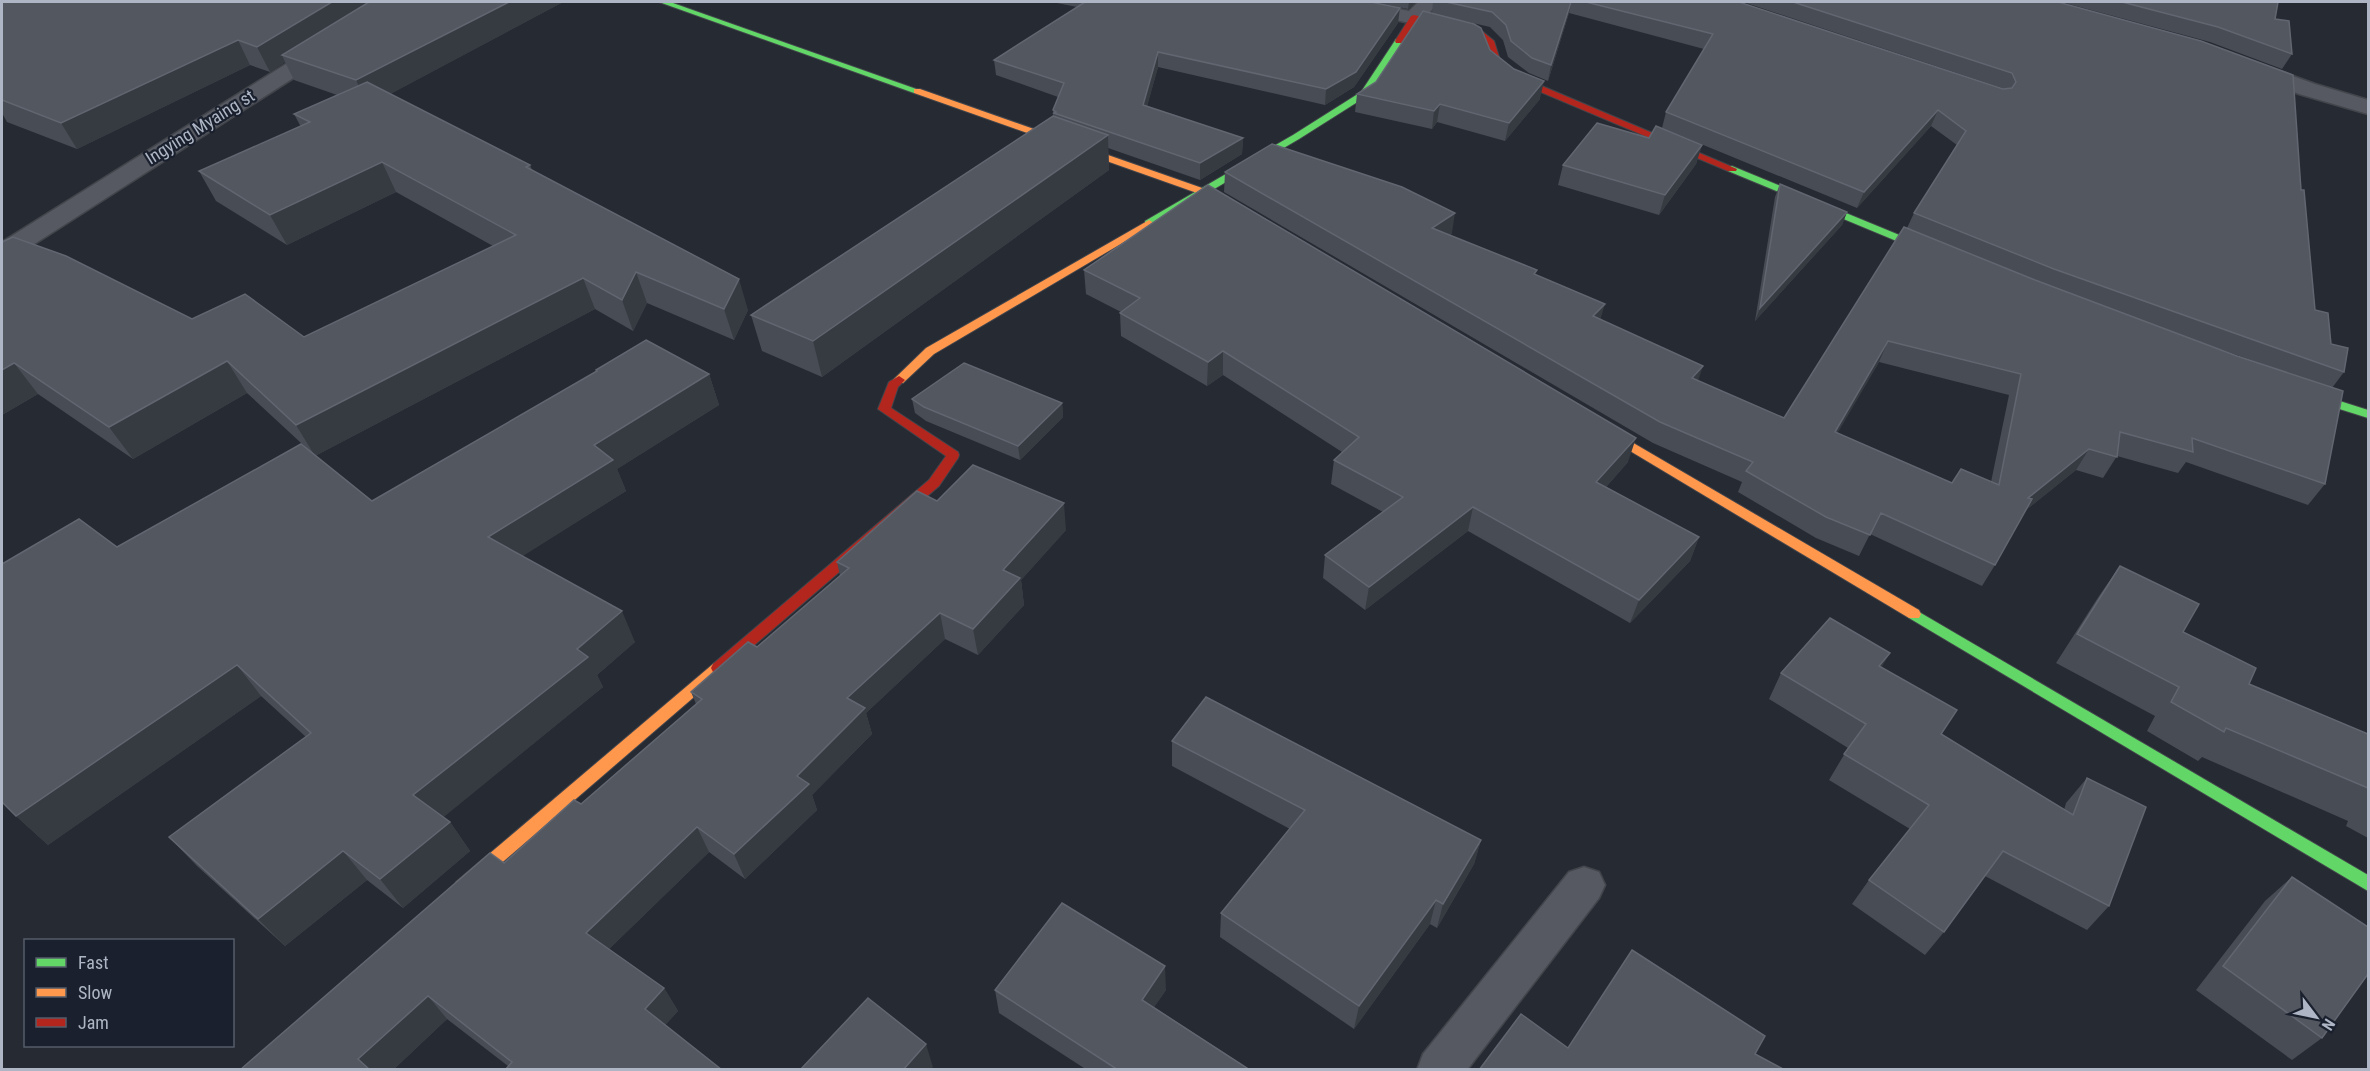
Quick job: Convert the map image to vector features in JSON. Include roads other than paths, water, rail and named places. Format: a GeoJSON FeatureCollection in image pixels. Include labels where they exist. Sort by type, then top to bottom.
{"type":"FeatureCollection","features":[{"type":"Feature","properties":{"kind":"street","name":"Ingying Myaing st"},"geometry":{"type":"LineString","coordinates":[[2,253],[399,2]]}},
{"type":"Feature","properties":{"kind":"street"},"geometry":{"type":"LineString","coordinates":[[663,2],[1201,191],[1230,208]]}},
{"type":"Feature","properties":{"kind":"street"},"geometry":{"type":"LineString","coordinates":[[1339,2],[1480,34],[1490,41],[1496,61],[1520,80],[1951,260]]}},
{"type":"Feature","properties":{"kind":"street"},"geometry":{"type":"LineString","coordinates":[[449,898],[934,483],[953,455],[884,409],[893,385],[930,351],[1364,94],[1413,18],[1429,2]]}},
{"type":"Feature","properties":{"kind":"street"},"geometry":{"type":"LineString","coordinates":[[2233,61],[2307,89],[2368,107]]}},
{"type":"Feature","properties":{"kind":"street"},"geometry":{"type":"LineString","coordinates":[[2290,389],[2368,414]]}},
{"type":"Feature","properties":{"kind":"street"},"geometry":{"type":"LineString","coordinates":[[1585,419],[2368,884]]}},
{"type":"Feature","properties":{"kind":"street"},"geometry":{"type":"LineString","coordinates":[[1439,1070],[1584,885]]}}]}
